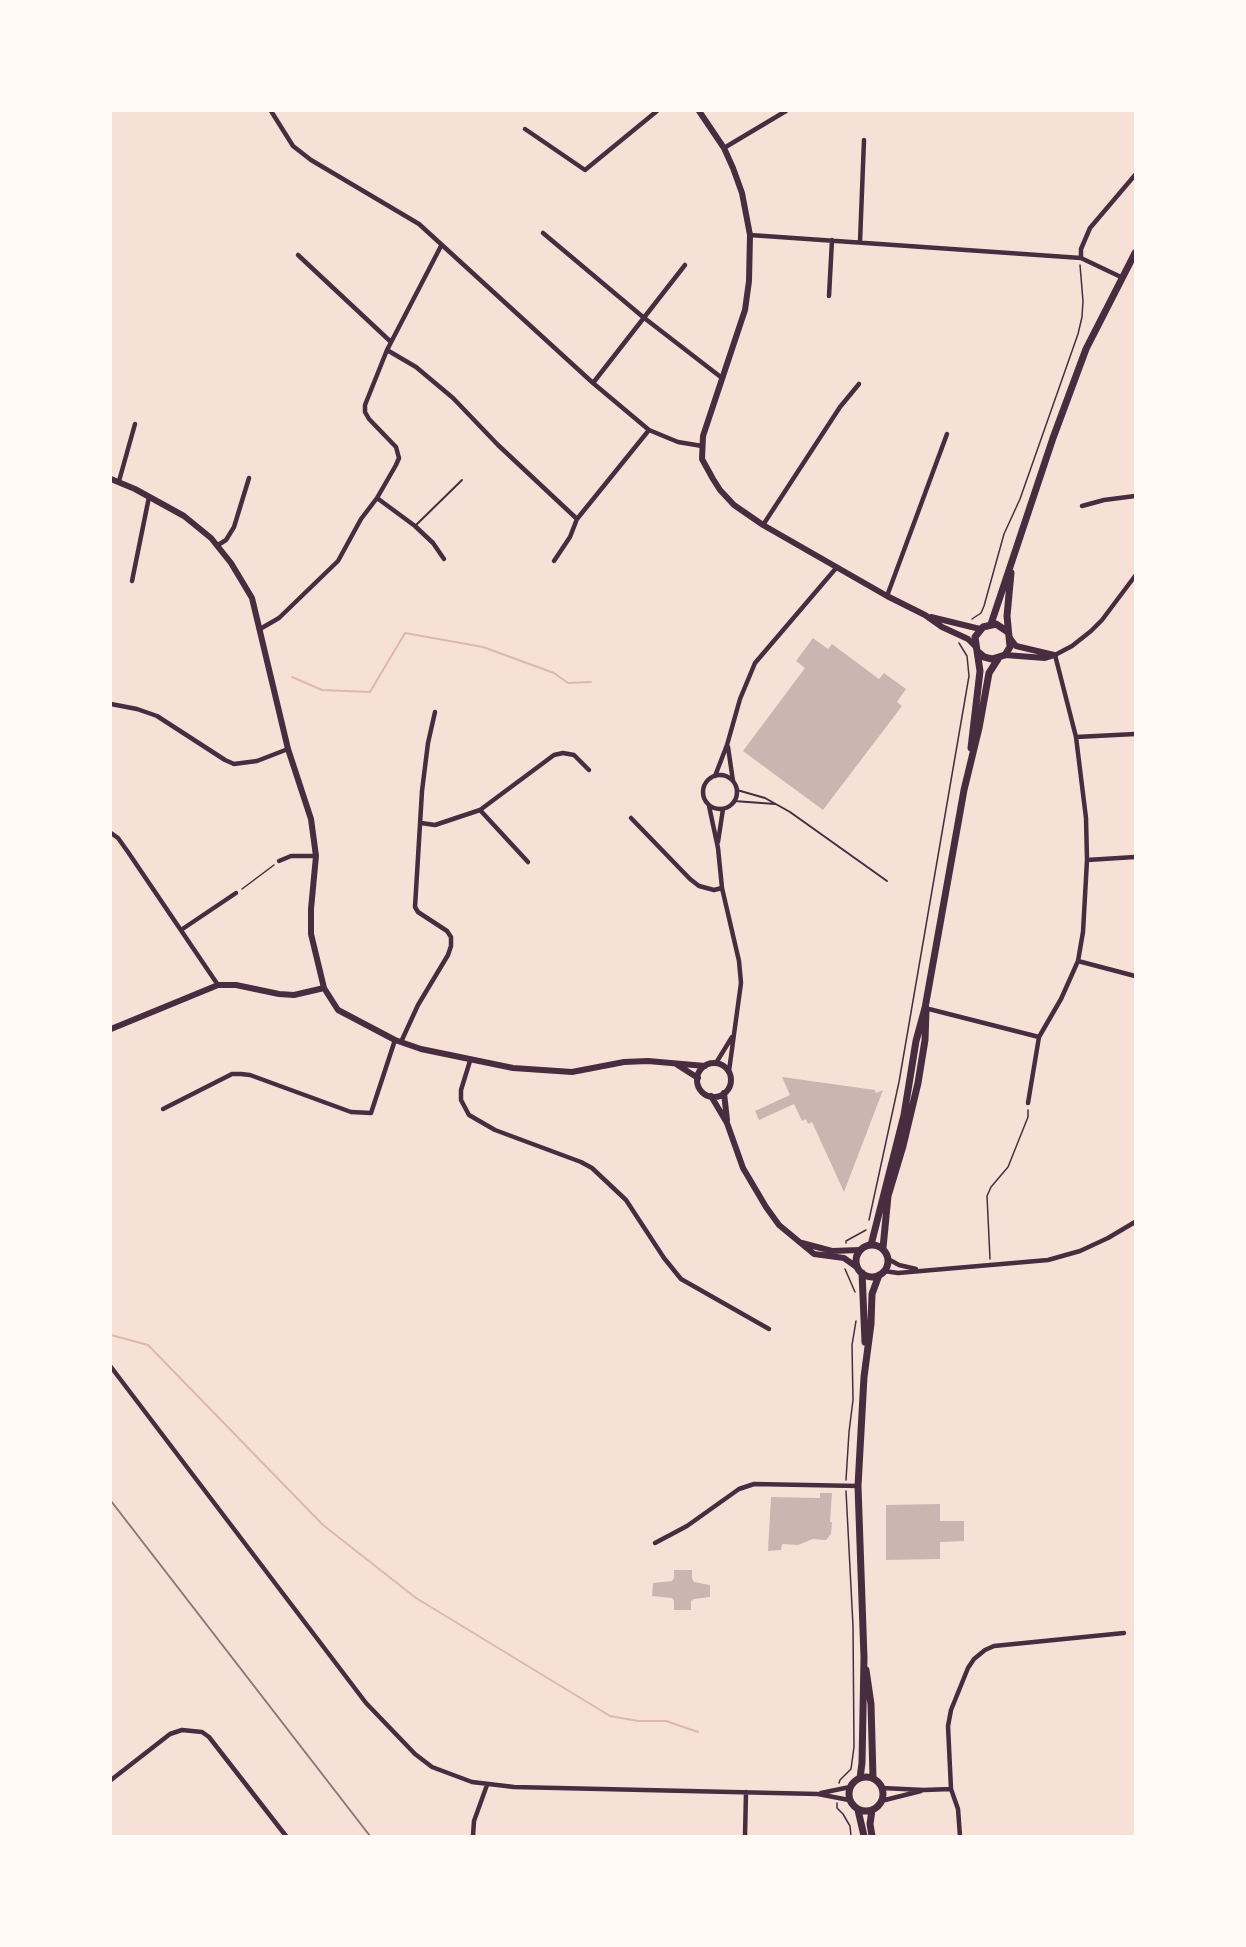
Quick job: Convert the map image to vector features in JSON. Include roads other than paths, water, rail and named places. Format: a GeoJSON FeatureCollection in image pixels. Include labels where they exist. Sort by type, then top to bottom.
{"type":"FeatureCollection","features":[{"type":"Feature","properties":{"kind":"main road"},"geometry":{"type":"LineString","coordinates":[[991,624],[1053,438],[1086,349],[1135,253]]}},
{"type":"Feature","properties":{"kind":"main road"},"geometry":{"type":"LineString","coordinates":[[968,771],[989,673],[1010,647],[1007,612],[1011,567]]}},
{"type":"Feature","properties":{"kind":"main road"},"geometry":{"type":"LineString","coordinates":[[871,1245],[904,1115],[916,1041],[926,1008],[968,771],[979,681],[975,637],[980,628],[991,624],[1001,625],[1009,635]]}},
{"type":"Feature","properties":{"kind":"main road"},"geometry":{"type":"LineString","coordinates":[[977,649],[986,658],[1001,657]]}},
{"type":"Feature","properties":{"kind":"main road"},"geometry":{"type":"LineString","coordinates":[[864,1836],[858,1810],[849,1800],[850,1787],[860,1778],[862,1763],[864,1658],[858,1486],[866,1356],[871,1324],[872,1294],[888,1259],[883,1248],[888,1196],[918,1083],[925,1040],[926,1008]]}},
{"type":"Feature","properties":{"kind":"main road"},"geometry":{"type":"LineString","coordinates":[[866,1356],[860,1270],[856,1259],[860,1250],[871,1245],[883,1248]]}},
{"type":"Feature","properties":{"kind":"main road"},"geometry":{"type":"LineString","coordinates":[[860,1270],[870,1276],[882,1273]]}},
{"type":"Feature","properties":{"kind":"main road"},"geometry":{"type":"LineString","coordinates":[[864,1658],[871,1704],[873,1779]]}},
{"type":"Feature","properties":{"kind":"main road"},"geometry":{"type":"LineString","coordinates":[[860,1778],[873,1779],[882,1788],[881,1802],[872,1810],[870,1824],[872,1836]]}},
{"type":"Feature","properties":{"kind":"main road"},"geometry":{"type":"LineString","coordinates":[[858,1810],[872,1810]]}},
{"type":"Feature","properties":{"kind":"street"},"geometry":{"type":"LineString","coordinates":[[271,111],[293,146],[311,160],[419,224],[592,383],[649,430],[678,442],[702,446]]}},
{"type":"Feature","properties":{"kind":"street"},"geometry":{"type":"LineString","coordinates":[[525,129],[585,171],[657,111]]}},
{"type":"Feature","properties":{"kind":"street"},"geometry":{"type":"LineString","coordinates":[[699,111],[724,148],[742,193],[750,235],[749,281],[745,310],[711,408],[702,446],[702,459],[720,490],[734,505],[763,525],[887,596],[925,615],[942,627],[968,639],[977,649]]}},
{"type":"Feature","properties":{"kind":"street"},"geometry":{"type":"LineString","coordinates":[[724,148],[786,111]]}},
{"type":"Feature","properties":{"kind":"street"},"geometry":{"type":"LineString","coordinates":[[860,242],[864,140]]}},
{"type":"Feature","properties":{"kind":"street"},"geometry":{"type":"LineString","coordinates":[[1081,258],[1090,228],[1135,175]]}},
{"type":"Feature","properties":{"kind":"street"},"geometry":{"type":"LineString","coordinates":[[543,233],[643,317],[722,378]]}},
{"type":"Feature","properties":{"kind":"street"},"geometry":{"type":"LineString","coordinates":[[750,235],[1081,258],[1123,278]]}},
{"type":"Feature","properties":{"kind":"street"},"geometry":{"type":"LineString","coordinates":[[829,296],[832,240]]}},
{"type":"Feature","properties":{"kind":"street"},"geometry":{"type":"LineString","coordinates":[[260,629],[279,618],[338,561],[399,458],[396,447],[369,419],[365,412],[365,405],[387,350],[441,246]]}},
{"type":"Feature","properties":{"kind":"street"},"geometry":{"type":"LineString","coordinates":[[298,255],[391,342]]}},
{"type":"Feature","properties":{"kind":"street"},"geometry":{"type":"LineString","coordinates":[[592,383],[685,265]]}},
{"type":"Feature","properties":{"kind":"street"},"geometry":{"type":"LineString","coordinates":[[387,350],[416,367],[453,398],[498,445],[577,519]]}},
{"type":"Feature","properties":{"kind":"street"},"geometry":{"type":"LineString","coordinates":[[763,525],[840,407],[859,384]]}},
{"type":"Feature","properties":{"kind":"street"},"geometry":{"type":"LineString","coordinates":[[119,481],[135,424]]}},
{"type":"Feature","properties":{"kind":"street"},"geometry":{"type":"LineString","coordinates":[[554,561],[570,537],[577,519],[649,430]]}},
{"type":"Feature","properties":{"kind":"street"},"geometry":{"type":"LineString","coordinates":[[887,596],[947,434]]}},
{"type":"Feature","properties":{"kind":"street"},"geometry":{"type":"LineString","coordinates":[[218,545],[226,540],[234,527],[249,478]]}},
{"type":"Feature","properties":{"kind":"street"},"geometry":{"type":"LineString","coordinates":[[111,479],[119,481],[184,516],[218,545],[247,588],[256,610],[288,749],[311,819],[316,856],[310,909],[311,934],[324,988],[338,1010],[398,1041],[421,1049],[470,1061],[513,1068],[572,1072],[624,1062],[648,1061],[705,1066],[716,1063],[729,1071]]}},
{"type":"Feature","properties":{"kind":"street"},"geometry":{"type":"LineString","coordinates":[[1082,506],[1104,500],[1135,496]]}},
{"type":"Feature","properties":{"kind":"street"},"geometry":{"type":"LineString","coordinates":[[132,581],[149,497]]}},
{"type":"Feature","properties":{"kind":"street"},"geometry":{"type":"LineString","coordinates":[[377,498],[415,526],[433,543],[444,559]]}},
{"type":"Feature","properties":{"kind":"street"},"geometry":{"type":"LineString","coordinates":[[715,776],[727,745],[740,699],[755,663],[837,567]]}},
{"type":"Feature","properties":{"kind":"street"},"geometry":{"type":"LineString","coordinates":[[1001,657],[1045,658],[1072,646],[1102,620],[1135,576]]}},
{"type":"Feature","properties":{"kind":"street"},"geometry":{"type":"LineString","coordinates":[[925,615],[980,628]]}},
{"type":"Feature","properties":{"kind":"street"},"geometry":{"type":"LineString","coordinates":[[1009,635],[1016,646],[1055,655]]}},
{"type":"Feature","properties":{"kind":"street"},"geometry":{"type":"LineString","coordinates":[[1028,1103],[1039,1037],[1078,961],[1083,932],[1087,860],[1086,818],[1076,737],[1055,655]]}},
{"type":"Feature","properties":{"kind":"street"},"geometry":{"type":"LineString","coordinates":[[111,704],[157,716],[234,764],[257,761],[288,749]]}},
{"type":"Feature","properties":{"kind":"street"},"geometry":{"type":"LineString","coordinates":[[163,1108],[232,1074],[241,1074],[250,1075],[351,1112],[371,1113],[398,1041],[451,946],[452,937],[447,931],[418,912],[415,907],[422,791],[435,712]]}},
{"type":"Feature","properties":{"kind":"street"},"geometry":{"type":"LineString","coordinates":[[1076,737],[1135,734]]}},
{"type":"Feature","properties":{"kind":"street"},"geometry":{"type":"LineString","coordinates":[[727,745],[736,790],[734,801],[729,807],[723,809],[716,809],[704,801],[703,786],[707,780],[715,776],[727,777],[733,781]]}},
{"type":"Feature","properties":{"kind":"street"},"geometry":{"type":"LineString","coordinates":[[421,823],[435,825],[480,810],[554,755],[574,754],[589,770]]}},
{"type":"Feature","properties":{"kind":"street"},"geometry":{"type":"LineString","coordinates":[[709,806],[718,848],[722,888],[739,961],[741,983],[729,1071],[731,1081],[724,1093],[727,1123]]}},
{"type":"Feature","properties":{"kind":"street"},"geometry":{"type":"LineString","coordinates":[[718,848],[723,809]]}},
{"type":"Feature","properties":{"kind":"street"},"geometry":{"type":"LineString","coordinates":[[480,810],[528,862]]}},
{"type":"Feature","properties":{"kind":"street"},"geometry":{"type":"LineString","coordinates":[[631,818],[699,886],[714,890],[722,888]]}},
{"type":"Feature","properties":{"kind":"street"},"geometry":{"type":"LineString","coordinates":[[111,833],[118,838],[128,852],[218,986]]}},
{"type":"Feature","properties":{"kind":"street"},"geometry":{"type":"LineString","coordinates":[[279,861],[291,856],[316,856]]}},
{"type":"Feature","properties":{"kind":"street"},"geometry":{"type":"LineString","coordinates":[[1087,860],[1135,857]]}},
{"type":"Feature","properties":{"kind":"street"},"geometry":{"type":"LineString","coordinates":[[180,930],[236,893]]}},
{"type":"Feature","properties":{"kind":"street"},"geometry":{"type":"LineString","coordinates":[[1078,961],[1135,976]]}},
{"type":"Feature","properties":{"kind":"street"},"geometry":{"type":"LineString","coordinates":[[111,1029],[218,986],[236,985],[294,995],[324,988]]}},
{"type":"Feature","properties":{"kind":"street"},"geometry":{"type":"LineString","coordinates":[[926,1008],[1039,1037]]}},
{"type":"Feature","properties":{"kind":"street"},"geometry":{"type":"LineString","coordinates":[[716,1063],[734,1035]]}},
{"type":"Feature","properties":{"kind":"street"},"geometry":{"type":"LineString","coordinates":[[470,1061],[461,1101],[469,1115],[495,1130],[575,1159],[592,1168],[626,1200],[664,1258],[681,1279],[770,1329]]}},
{"type":"Feature","properties":{"kind":"street"},"geometry":{"type":"LineString","coordinates":[[675,1064],[698,1078],[702,1091],[711,1096],[727,1123],[743,1168],[779,1225],[814,1254],[844,1258],[860,1270]]}},
{"type":"Feature","properties":{"kind":"street"},"geometry":{"type":"LineString","coordinates":[[698,1078],[705,1066]]}},
{"type":"Feature","properties":{"kind":"street"},"geometry":{"type":"LineString","coordinates":[[711,1096],[724,1093]]}},
{"type":"Feature","properties":{"kind":"street"},"geometry":{"type":"LineString","coordinates":[[882,1273],[1048,1260],[1080,1251],[1135,1222]]}},
{"type":"Feature","properties":{"kind":"street"},"geometry":{"type":"LineString","coordinates":[[798,1242],[832,1251],[860,1250]]}},
{"type":"Feature","properties":{"kind":"street"},"geometry":{"type":"LineString","coordinates":[[888,1259],[899,1265],[922,1270]]}},
{"type":"Feature","properties":{"kind":"street"},"geometry":{"type":"LineString","coordinates":[[111,1367],[366,1703],[415,1755],[432,1767],[453,1776],[487,1785],[818,1794],[849,1800]]}},
{"type":"Feature","properties":{"kind":"street"},"geometry":{"type":"LineString","coordinates":[[654,1543],[687,1526],[739,1489],[754,1484],[858,1486]]}},
{"type":"Feature","properties":{"kind":"street"},"geometry":{"type":"LineString","coordinates":[[960,1836],[958,1809],[951,1789],[948,1726],[951,1710],[974,1659],[994,1646],[1124,1633]]}},
{"type":"Feature","properties":{"kind":"street"},"geometry":{"type":"LineString","coordinates":[[111,1780],[170,1734],[182,1730],[202,1732],[209,1737],[286,1836]]}},
{"type":"Feature","properties":{"kind":"street"},"geometry":{"type":"LineString","coordinates":[[473,1836],[474,1821],[487,1785]]}},
{"type":"Feature","properties":{"kind":"street"},"geometry":{"type":"LineString","coordinates":[[818,1794],[850,1787]]}},
{"type":"Feature","properties":{"kind":"street"},"geometry":{"type":"LineString","coordinates":[[882,1788],[924,1791],[951,1789]]}},
{"type":"Feature","properties":{"kind":"street"},"geometry":{"type":"LineString","coordinates":[[881,1802],[924,1791]]}},
{"type":"Feature","properties":{"kind":"street"},"geometry":{"type":"LineString","coordinates":[[745,1836],[746,1792]]}},
{"type":"Feature","properties":{"kind":"lane"},"geometry":{"type":"LineString","coordinates":[[415,526],[462,480]]}},
{"type":"Feature","properties":{"kind":"lane"},"geometry":{"type":"LineString","coordinates":[[736,790],[765,798],[777,804],[887,881]]}},
{"type":"Feature","properties":{"kind":"lane"},"geometry":{"type":"LineString","coordinates":[[734,801],[777,804]]}},
{"type":"Feature","properties":{"kind":"waterway"},"geometry":{"type":"LineString","coordinates":[[292,677],[322,690],[370,692],[405,633],[483,647],[554,673],[568,683],[591,682]]}},
{"type":"Feature","properties":{"kind":"waterway"},"geometry":{"type":"LineString","coordinates":[[111,1335],[148,1345],[323,1525],[416,1598],[610,1716],[638,1721],[666,1721],[698,1732]]}},
{"type":"Feature","properties":{"kind":"railway"},"geometry":{"type":"LineString","coordinates":[[111,1501],[370,1836]]}}]}
